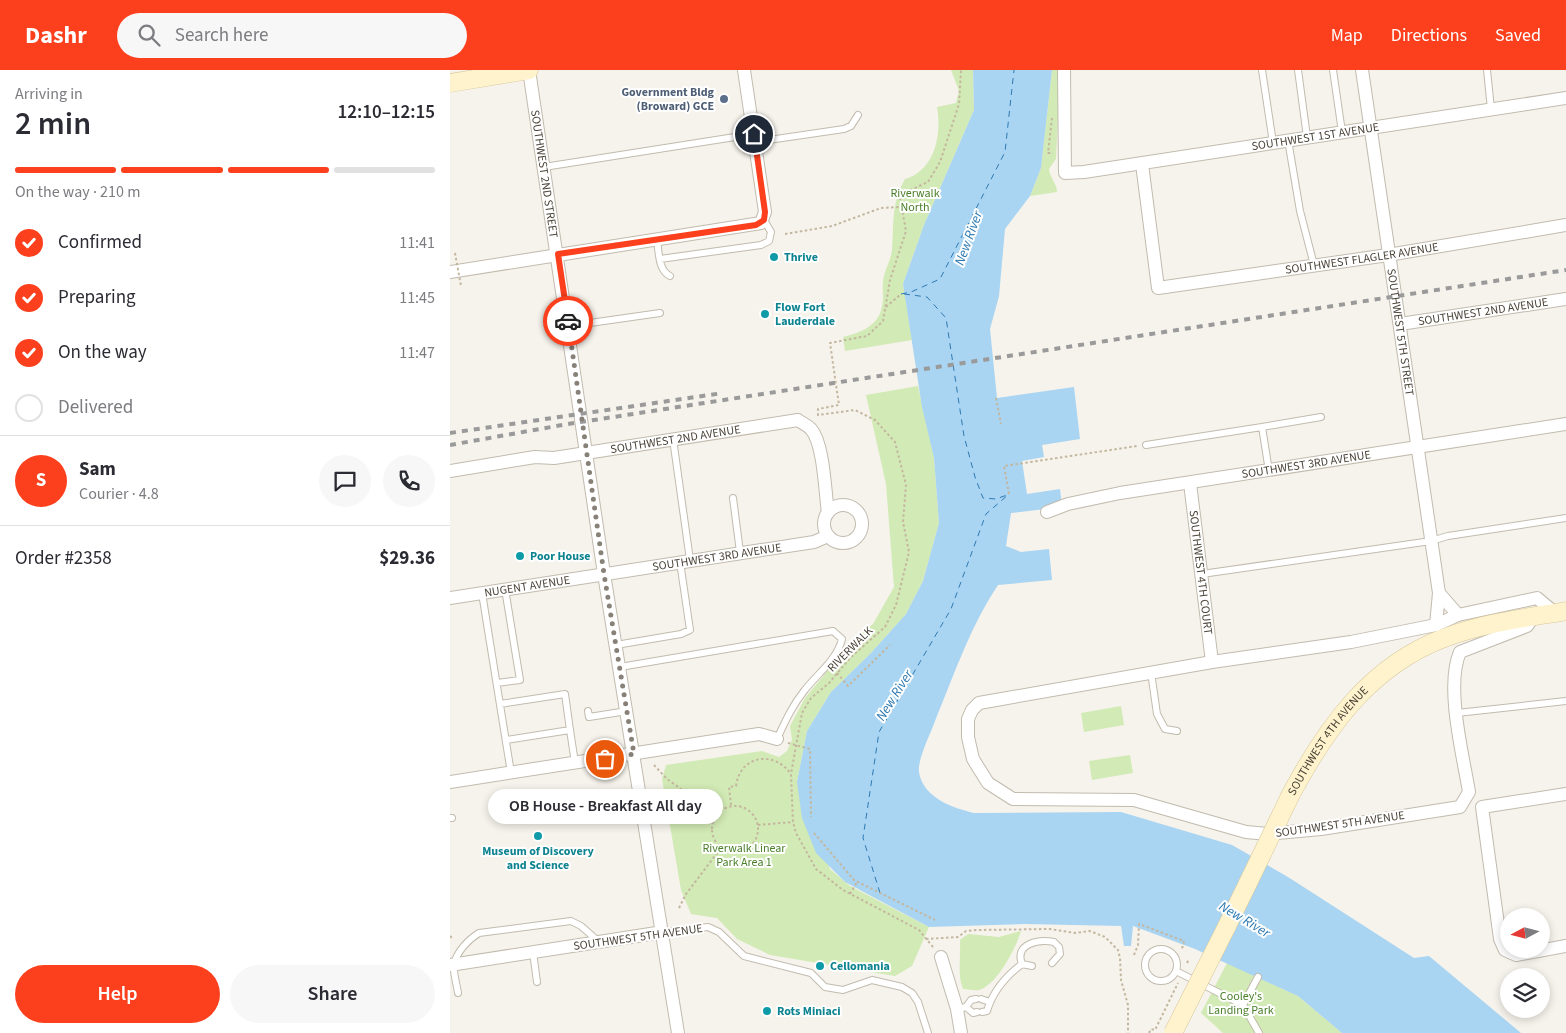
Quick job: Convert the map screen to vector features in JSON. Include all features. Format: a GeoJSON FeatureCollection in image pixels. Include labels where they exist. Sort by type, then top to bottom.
{"type":"FeatureCollection","features":[{"type":"Feature","properties":{"kind":"main road"},"geometry":{"type":"LineString","coordinates":[[450,83],[529,70]]}},
{"type":"Feature","properties":{"kind":"main road","name":"SOUTHWEST 4TH AVENUE"},"geometry":{"type":"LineString","coordinates":[[1173,1033],[1314,750],[1337,718],[1361,691],[1390,668],[1443,638],[1471,629],[1560,612]]}},
{"type":"Feature","properties":{"kind":"street","name":"SOUTHWEST 2ND STREET"},"geometry":{"type":"LineString","coordinates":[[529,70],[569,326],[604,574],[678,1033]]}},
{"type":"Feature","properties":{"kind":"street"},"geometry":{"type":"LineString","coordinates":[[450,272],[756,225],[764,220],[765,212],[744,70]]}},
{"type":"Feature","properties":{"kind":"street","name":"SOUTHWEST 1ST AVENUE"},"geometry":{"type":"LineString","coordinates":[[1064,70],[1065,173],[1142,164],[1566,98]]}},
{"type":"Feature","properties":{"kind":"street","name":"SOUTHWEST 5TH STREET"},"geometry":{"type":"LineString","coordinates":[[1362,70],[1439,593],[1436,625]]}},
{"type":"Feature","properties":{"kind":"street","name":"SOUTHWEST FLAGLER AVENUE"},"geometry":{"type":"LineString","coordinates":[[1142,164],[1158,288],[1388,255],[1566,225]]}},
{"type":"Feature","properties":{"kind":"street","name":"SOUTHWEST 2ND AVENUE"},"geometry":{"type":"LineString","coordinates":[[1400,324],[1566,299]]}},
{"type":"Feature","properties":{"kind":"street","name":"SOUTHWEST 2ND AVENUE"},"geometry":{"type":"LineString","coordinates":[[450,471],[798,420],[810,428],[818,444],[828,513]]}},
{"type":"Feature","properties":{"kind":"street","name":"SOUTHWEST 3RD AVENUE"},"geometry":{"type":"LineString","coordinates":[[1047,512],[1068,504],[1120,493],[1566,424]]}},
{"type":"Feature","properties":{"kind":"street","name":"SOUTHWEST 4TH COURT"},"geometry":{"type":"LineString","coordinates":[[1190,483],[1212,662]]}},
{"type":"Feature","properties":{"kind":"street"},"geometry":{"type":"LineString","coordinates":[[838,506],[850,507],[860,515],[862,521],[860,533],[851,542],[838,543],[828,536],[824,524],[828,513],[838,506]]}},
{"type":"Feature","properties":{"kind":"street","name":"SOUTHWEST 3RD AVENUE"},"geometry":{"type":"LineString","coordinates":[[604,574],[685,560],[814,542],[828,536]]}},
{"type":"Feature","properties":{"kind":"street","name":"NUGENT AVENUE"},"geometry":{"type":"LineString","coordinates":[[450,598],[604,574]]}},
{"type":"Feature","properties":{"kind":"street"},"geometry":{"type":"LineString","coordinates":[[1439,593],[1458,615]]}},
{"type":"Feature","properties":{"kind":"street","name":"SOUTHWEST 4TH AVENUE"},"geometry":{"type":"LineString","coordinates":[[979,703],[1151,672],[1322,646],[1436,625],[1458,615],[1537,598],[1560,612]]}},
{"type":"Feature","properties":{"kind":"street"},"geometry":{"type":"LineString","coordinates":[[1457,713],[1453,684],[1455,663],[1460,652],[1527,626],[1532,617]]}},
{"type":"Feature","properties":{"kind":"street","name":"SOUTHWEST 5TH AVENUE"},"geometry":{"type":"LineString","coordinates":[[979,703],[972,710],[968,719],[968,737],[973,759],[988,783],[1013,799],[1134,800],[1246,832],[1268,834],[1342,825],[1460,806],[1469,792],[1457,713]]}},
{"type":"Feature","properties":{"kind":"street"},"geometry":{"type":"LineString","coordinates":[[450,782],[759,734],[777,738]]}},
{"type":"Feature","properties":{"kind":"street"},"geometry":{"type":"LineString","coordinates":[[1566,794],[1482,807],[1500,939],[1505,950],[1516,955],[1566,946]]}},
{"type":"Feature","properties":{"kind":"street","name":"SOUTHWEST 5TH AVENUE"},"geometry":{"type":"LineString","coordinates":[[452,965],[663,932]]}},
{"type":"Feature","properties":{"kind":"street"},"geometry":{"type":"LineString","coordinates":[[941,957],[962,1008],[961,1033]]}},
{"type":"Feature","properties":{"kind":"lane"},"geometry":{"type":"LineString","coordinates":[[1262,70],[1273,143]]}},
{"type":"Feature","properties":{"kind":"lane"},"geometry":{"type":"LineString","coordinates":[[1298,70],[1308,137]]}},
{"type":"Feature","properties":{"kind":"lane"},"geometry":{"type":"LineString","coordinates":[[1333,70],[1342,132]]}},
{"type":"Feature","properties":{"kind":"lane"},"geometry":{"type":"LineString","coordinates":[[1487,70],[1492,109]]}},
{"type":"Feature","properties":{"kind":"lane"},"geometry":{"type":"LineString","coordinates":[[544,166],[754,138],[844,129],[851,126],[858,115]]}},
{"type":"Feature","properties":{"kind":"lane"},"geometry":{"type":"LineString","coordinates":[[1288,140],[1300,211],[1314,265]]}},
{"type":"Feature","properties":{"kind":"lane"},"geometry":{"type":"LineString","coordinates":[[660,260],[762,245],[769,241],[771,232],[764,220]]}},
{"type":"Feature","properties":{"kind":"lane"},"geometry":{"type":"LineString","coordinates":[[657,240],[664,273],[670,276]]}},
{"type":"Feature","properties":{"kind":"lane"},"geometry":{"type":"LineString","coordinates":[[569,326],[660,313]]}},
{"type":"Feature","properties":{"kind":"lane"},"geometry":{"type":"LineString","coordinates":[[1146,445],[1321,417]]}},
{"type":"Feature","properties":{"kind":"lane"},"geometry":{"type":"LineString","coordinates":[[1262,426],[1268,471]]}},
{"type":"Feature","properties":{"kind":"lane"},"geometry":{"type":"LineString","coordinates":[[616,645],[681,634],[690,630],[673,439]]}},
{"type":"Feature","properties":{"kind":"lane"},"geometry":{"type":"LineString","coordinates":[[733,498],[740,552]]}},
{"type":"Feature","properties":{"kind":"lane"},"geometry":{"type":"LineString","coordinates":[[1202,574],[1431,541],[1448,536],[1566,518]]}},
{"type":"Feature","properties":{"kind":"lane"},"geometry":{"type":"LineString","coordinates":[[497,683],[520,680],[505,589]]}},
{"type":"Feature","properties":{"kind":"lane"},"geometry":{"type":"LineString","coordinates":[[482,593],[511,773]]}},
{"type":"Feature","properties":{"kind":"lane"},"geometry":{"type":"LineString","coordinates":[[620,667],[833,631],[842,639],[836,655],[803,692],[791,709],[777,738]]}},
{"type":"Feature","properties":{"kind":"lane"},"geometry":{"type":"LineString","coordinates":[[1151,672],[1157,714],[1165,729],[1177,731]]}},
{"type":"Feature","properties":{"kind":"lane"},"geometry":{"type":"LineString","coordinates":[[500,704],[565,694],[575,763]]}},
{"type":"Feature","properties":{"kind":"lane"},"geometry":{"type":"LineString","coordinates":[[1457,713],[1566,701]]}},
{"type":"Feature","properties":{"kind":"lane"},"geometry":{"type":"LineString","coordinates":[[588,711],[589,717],[627,711]]}},
{"type":"Feature","properties":{"kind":"lane"},"geometry":{"type":"LineString","coordinates":[[506,740],[570,730]]}},
{"type":"Feature","properties":{"kind":"lane"},"geometry":{"type":"LineString","coordinates":[[458,993],[452,965],[464,946],[479,933],[559,921],[571,921],[581,926],[599,942]]}},
{"type":"Feature","properties":{"kind":"lane","name":"SOUTHWEST 5TH AVENUE"},"geometry":{"type":"LineString","coordinates":[[663,932],[708,927],[719,932],[744,956],[810,973],[825,987],[842,990],[872,980],[902,987],[912,993],[918,1002],[928,1033]]}},
{"type":"Feature","properties":{"kind":"lane"},"geometry":{"type":"LineString","coordinates":[[1022,964],[1019,957],[1021,949],[1026,945],[1049,941],[1054,942],[1059,947],[1060,954],[1052,963]]}},
{"type":"Feature","properties":{"kind":"lane"},"geometry":{"type":"LineString","coordinates":[[1158,949],[1169,951],[1176,958],[1176,971],[1168,979],[1158,980],[1146,970],[1146,960],[1153,951],[1158,949]]}},
{"type":"Feature","properties":{"kind":"lane"},"geometry":{"type":"LineString","coordinates":[[533,952],[537,982]]}},
{"type":"Feature","properties":{"kind":"lane"},"geometry":{"type":"LineString","coordinates":[[990,1002],[978,999],[972,1000],[962,1008],[973,1013],[987,1011],[990,1002],[1007,975],[1022,964],[1032,966]]}},
{"type":"Feature","properties":{"kind":"lane"},"geometry":{"type":"LineString","coordinates":[[1176,971],[1243,1005],[1259,1033]]}},
{"type":"Feature","properties":{"kind":"lane"},"geometry":{"type":"LineString","coordinates":[[1243,1005],[1258,977]]}},
{"type":"Feature","properties":{"kind":"path"},"geometry":{"type":"LineString","coordinates":[[886,307],[890,280],[906,231],[900,207],[900,198],[906,192],[928,182],[940,162],[959,104],[961,70]]}},
{"type":"Feature","properties":{"kind":"path"},"geometry":{"type":"LineString","coordinates":[[785,234],[832,226],[880,208],[900,207]]}},
{"type":"Feature","properties":{"kind":"path"},"geometry":{"type":"LineString","coordinates":[[455,253],[461,286]]}},
{"type":"Feature","properties":{"kind":"path"},"geometry":{"type":"LineString","coordinates":[[886,307],[901,294]]}},
{"type":"Feature","properties":{"kind":"path","name":"RIVERWALK"},"geometry":{"type":"LineString","coordinates":[[886,307],[883,321],[867,336],[830,343],[839,405],[818,409],[818,415],[855,410],[875,420],[895,442],[906,485],[903,522],[909,552],[896,605],[885,626],[811,698],[802,713],[791,774],[793,822],[796,833],[816,869],[850,894],[919,930],[941,957]]}},
{"type":"Feature","properties":{"kind":"path"},"geometry":{"type":"LineString","coordinates":[[996,398],[1001,424]]}},
{"type":"Feature","properties":{"kind":"path"},"geometry":{"type":"LineString","coordinates":[[1009,494],[1004,466],[1146,445]]}},
{"type":"Feature","properties":{"kind":"path"},"geometry":{"type":"LineString","coordinates":[[837,673],[848,686],[890,645]]}},
{"type":"Feature","properties":{"kind":"path"},"geometry":{"type":"LineString","coordinates":[[796,747],[810,749],[811,817]]}},
{"type":"Feature","properties":{"kind":"path"},"geometry":{"type":"LineString","coordinates":[[731,806],[729,787],[736,786],[740,772],[752,762],[762,759],[773,760],[779,762],[791,774]]}},
{"type":"Feature","properties":{"kind":"path"},"geometry":{"type":"LineString","coordinates":[[654,765],[667,779],[716,814]]}},
{"type":"Feature","properties":{"kind":"path"},"geometry":{"type":"LineString","coordinates":[[731,806],[744,807],[751,812],[758,825],[755,841],[743,851],[735,852],[721,848],[715,842],[711,828],[716,814],[722,809],[731,806]]}},
{"type":"Feature","properties":{"kind":"path"},"geometry":{"type":"LineString","coordinates":[[758,825],[793,822]]}},
{"type":"Feature","properties":{"kind":"path"},"geometry":{"type":"LineString","coordinates":[[814,833],[857,882],[934,920]]}},
{"type":"Feature","properties":{"kind":"path"},"geometry":{"type":"LineString","coordinates":[[679,908],[686,894],[721,848]]}},
{"type":"Feature","properties":{"kind":"path"},"geometry":{"type":"LineString","coordinates":[[850,894],[857,882]]}},
{"type":"Feature","properties":{"kind":"path"},"geometry":{"type":"LineString","coordinates":[[1134,955],[1138,945],[1139,924],[1184,940],[1182,949]]}},
{"type":"Feature","properties":{"kind":"path"},"geometry":{"type":"LineString","coordinates":[[450,936],[453,939]]}},
{"type":"Feature","properties":{"kind":"path"},"geometry":{"type":"LineString","coordinates":[[1187,963],[1189,958]]}},
{"type":"Feature","properties":{"kind":"path"},"geometry":{"type":"LineString","coordinates":[[1149,1033],[1151,1029],[1155,1030],[1179,982]]}},
{"type":"Feature","properties":{"kind":"green space","name":"Riverwalk North"},"geometry":{"type":"Polygon","coordinates":[[[951,70],[973,70],[974,110],[924,225],[903,284],[912,340],[845,351],[843,337],[868,328],[880,313],[883,300],[883,279],[892,250],[897,197],[905,179],[915,175],[930,160],[937,140],[937,107],[956,103],[959,91],[951,70]]]}},
{"type":"Feature","properties":{"kind":"green space"},"geometry":{"type":"Polygon","coordinates":[[[1052,70],[1060,70],[1056,159],[1049,169],[1057,192],[1030,196],[1041,168],[1052,70]]]}},
{"type":"Feature","properties":{"kind":"green space","name":"Riverwalk Linear Park Area 1"},"geometry":{"type":"Polygon","coordinates":[[[918,386],[934,458],[939,523],[923,581],[906,614],[871,653],[831,692],[807,731],[797,782],[830,869],[850,886],[929,927],[912,966],[895,976],[770,955],[737,939],[717,918],[691,914],[681,890],[662,779],[666,765],[762,751],[779,757],[787,751],[792,740],[790,726],[805,698],[854,639],[873,624],[894,587],[886,484],[866,395],[918,386]]]}},
{"type":"Feature","properties":{"kind":"green space"},"geometry":{"type":"Polygon","coordinates":[[[1121,706],[1124,725],[1084,732],[1081,713],[1121,706]]]}},
{"type":"Feature","properties":{"kind":"green space"},"geometry":{"type":"Polygon","coordinates":[[[1130,755],[1133,773],[1092,780],[1089,761],[1130,755]]]}},
{"type":"Feature","properties":{"kind":"green space"},"geometry":{"type":"Polygon","coordinates":[[[1021,931],[1005,965],[986,987],[979,990],[963,989],[960,971],[960,940],[968,934],[999,937],[1021,931]]]}},
{"type":"Feature","properties":{"kind":"green space","name":"Cooley's Landing Park"},"geometry":{"type":"Polygon","coordinates":[[[1227,963],[1298,996],[1342,1033],[1223,1033],[1201,1013],[1227,963]]]}},
{"type":"Feature","properties":{"kind":"water","name":"New River"},"geometry":{"type":"Polygon","coordinates":[[[973,70],[1052,70],[1041,168],[1030,196],[1005,229],[999,296],[990,329],[997,398],[1074,387],[1080,439],[1042,445],[1044,457],[1022,461],[1027,494],[1060,489],[1062,507],[1011,513],[1006,546],[1021,552],[1049,549],[1052,580],[998,585],[988,601],[956,669],[920,761],[919,772],[926,789],[948,805],[974,813],[1121,812],[1232,845],[1288,877],[1414,958],[1429,956],[1500,1015],[1500,1018],[1503,1018],[1521,1033],[1342,1033],[1298,996],[1195,949],[1133,926],[1131,946],[1124,946],[1121,926],[1025,924],[929,927],[845,882],[816,853],[802,818],[797,782],[807,731],[831,692],[871,653],[906,614],[923,581],[939,523],[934,458],[922,407],[903,284],[924,225],[974,110],[973,70]]]}},
{"type":"Feature","properties":{"kind":"ferry route"},"geometry":{"type":"LineString","coordinates":[[901,294],[911,292],[940,279],[1005,152],[1014,70]]}},
{"type":"Feature","properties":{"kind":"ferry route"},"geometry":{"type":"LineString","coordinates":[[904,294],[927,297],[946,318],[964,436],[975,477],[983,498],[996,499],[1007,495]]}},
{"type":"Feature","properties":{"kind":"ferry route"},"geometry":{"type":"LineString","coordinates":[[880,893],[863,838],[879,732],[951,609],[986,514],[1009,494]]}},
{"type":"Feature","properties":{"kind":"railway"},"geometry":{"type":"LineString","coordinates":[[450,445],[568,424],[1566,270]]}},
{"type":"Feature","properties":{"kind":"railway"},"geometry":{"type":"LineString","coordinates":[[450,433],[723,393]]}},
{"type":"Feature","properties":{"kind":"way so far"},"geometry":{"type":"LineString","coordinates":[[568,321],[604,574],[634,754],[605,759]]}},
{"type":"Feature","properties":{"kind":"place","name":"Government Bldg (Broward) GCE"},"geometry":{"type":"Point","coordinates":[724,99]}},
{"type":"Feature","properties":{"kind":"place","name":"Thrive"},"geometry":{"type":"Point","coordinates":[774,257]}},
{"type":"Feature","properties":{"kind":"place","name":"Flow Fort Lauderdale"},"geometry":{"type":"Point","coordinates":[765,314]}},
{"type":"Feature","properties":{"kind":"place","name":"Poor House"},"geometry":{"type":"Point","coordinates":[520,556]}},
{"type":"Feature","properties":{"kind":"place","name":"OB House - Breakfast All day"},"geometry":{"type":"Point","coordinates":[605,759]}},
{"type":"Feature","properties":{"kind":"place","name":"Museum of Discovery and Science"},"geometry":{"type":"Point","coordinates":[538,836]}},
{"type":"Feature","properties":{"kind":"place","name":"Cellomania"},"geometry":{"type":"Point","coordinates":[820,966]}},
{"type":"Feature","properties":{"kind":"place","name":"Rots Miniaci"},"geometry":{"type":"Point","coordinates":[767,1011]}},
{"type":"Feature","properties":{"kind":"route"},"geometry":{"type":"LineString","coordinates":[[568,321],[558,254],[756,225],[764,220],[765,212],[754,134]]}}]}
